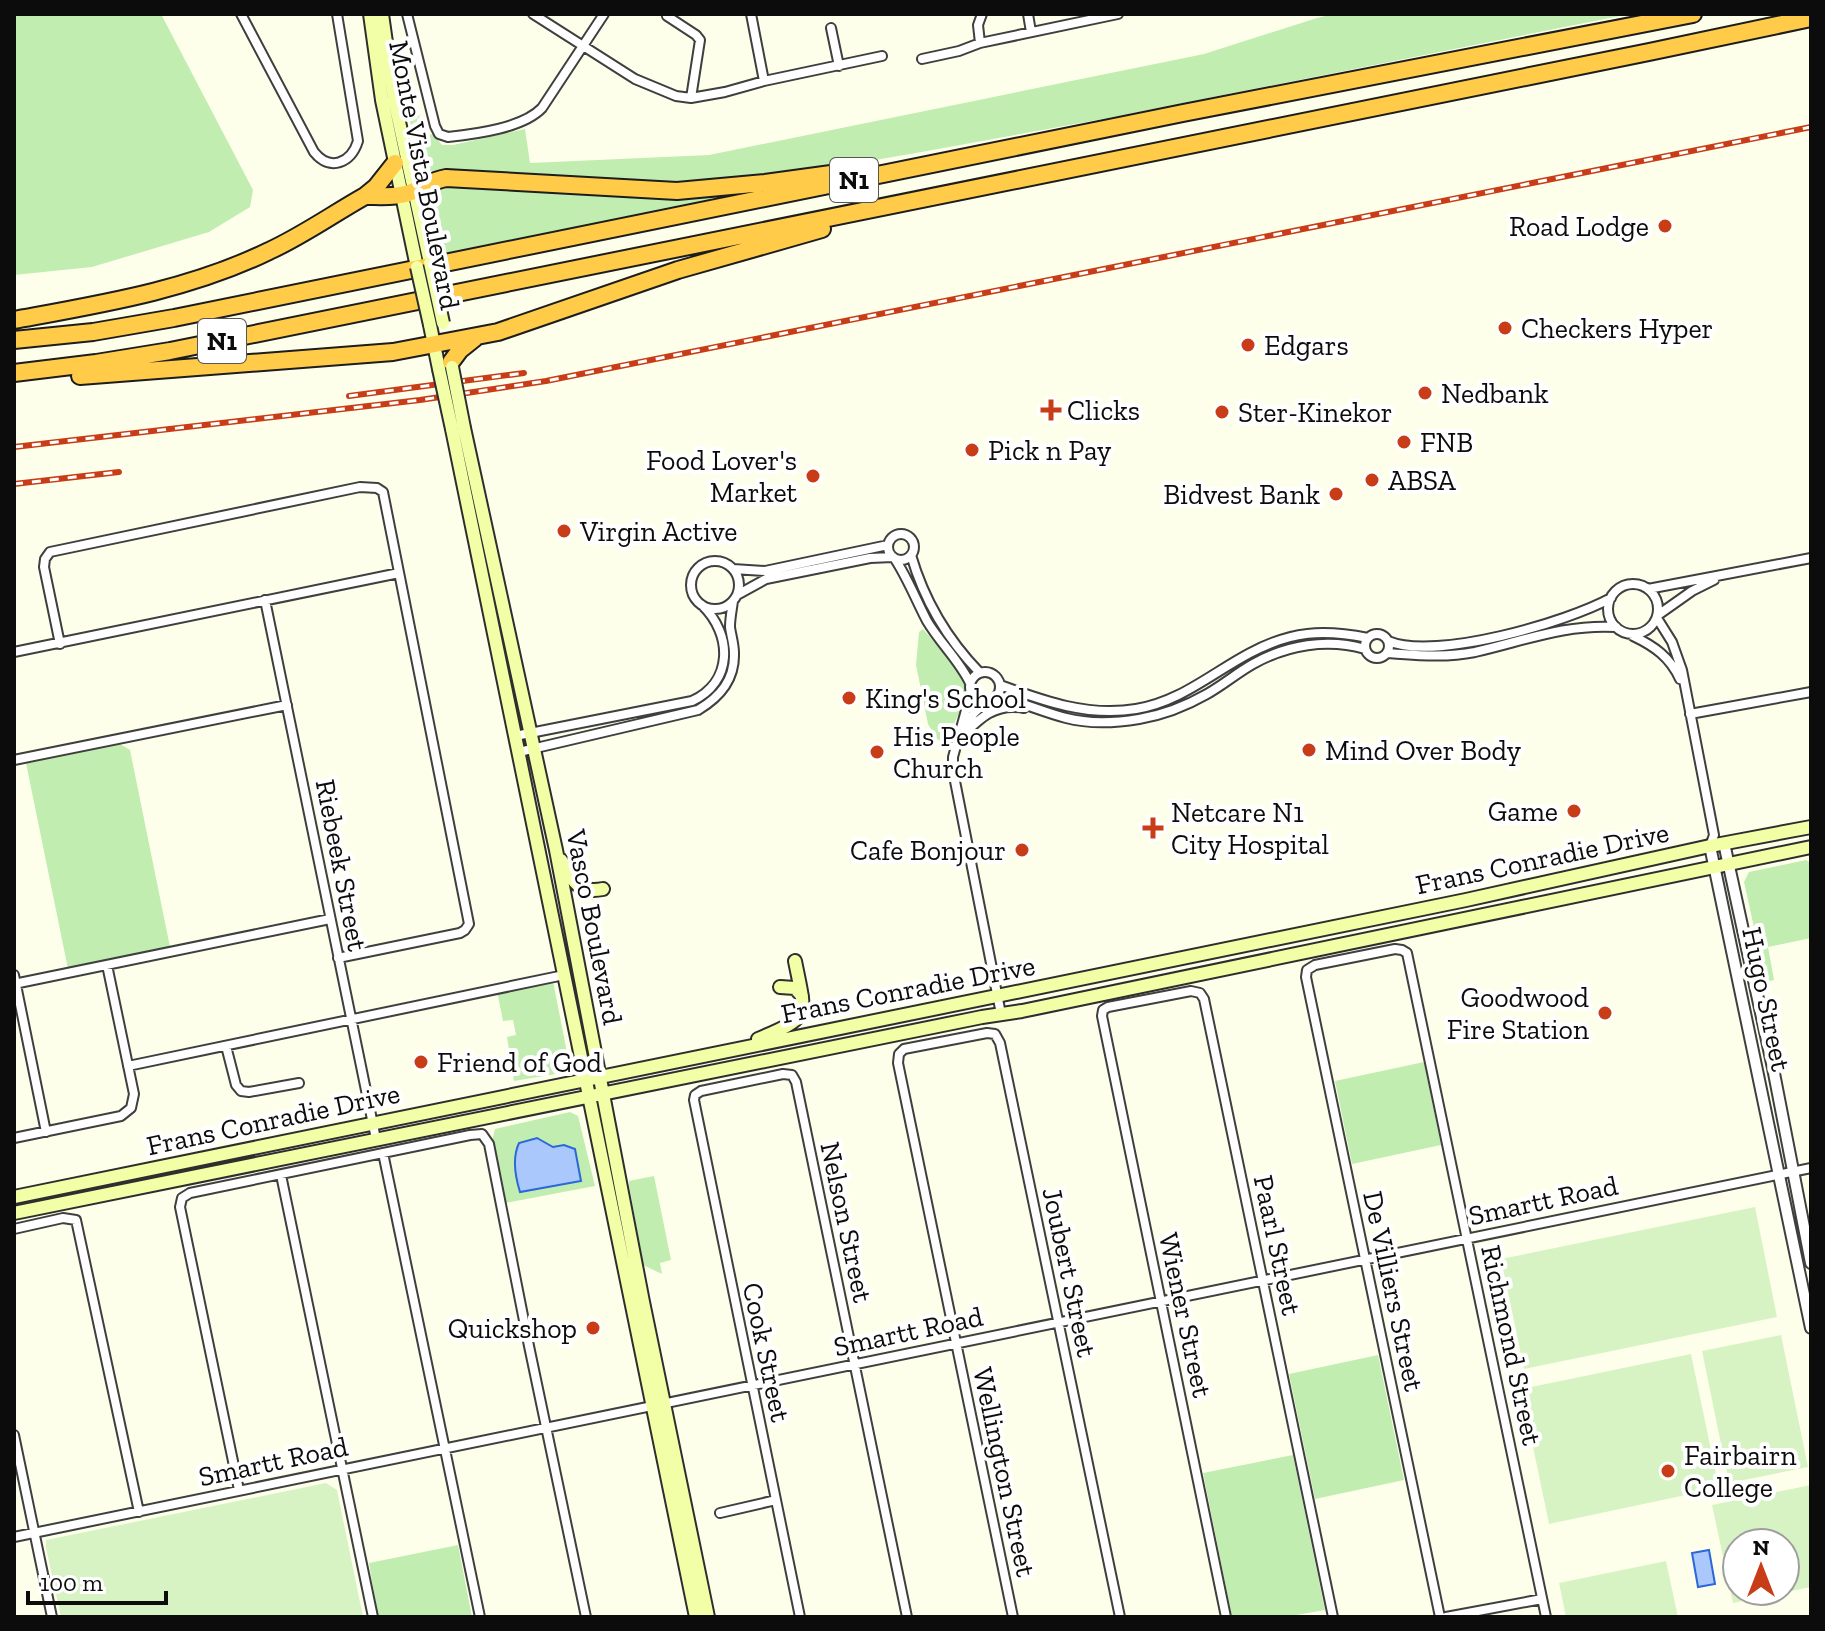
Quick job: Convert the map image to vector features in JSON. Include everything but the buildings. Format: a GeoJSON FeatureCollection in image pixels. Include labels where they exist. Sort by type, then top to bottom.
{"type":"FeatureCollection","features":[{"type":"Feature","properties":{"kind":"highway","name":"N1"},"geometry":{"type":"LineString","coordinates":[[14,340],[93,332],[166,319],[1183,113],[1693,14]]}},
{"type":"Feature","properties":{"kind":"highway","name":"N1"},"geometry":{"type":"LineString","coordinates":[[14,373],[162,353],[1811,18]]}},
{"type":"Feature","properties":{"kind":"highway"},"geometry":{"type":"LineString","coordinates":[[365,196],[408,193],[446,178],[662,191],[727,187],[843,173],[1183,113]]}},
{"type":"Feature","properties":{"kind":"highway"},"geometry":{"type":"LineString","coordinates":[[14,320],[165,289],[215,274],[271,250],[365,196],[395,163]]}},
{"type":"Feature","properties":{"kind":"highway"},"geometry":{"type":"LineString","coordinates":[[14,381],[393,352],[476,337],[678,270],[911,201]]}},
{"type":"Feature","properties":{"kind":"highway"},"geometry":{"type":"LineString","coordinates":[[447,366],[476,337]]}},
{"type":"Feature","properties":{"kind":"main road","name":"Monte Vista Boulevard"},"geometry":{"type":"LineString","coordinates":[[382,14],[408,193],[440,343]]}},
{"type":"Feature","properties":{"kind":"main road","name":"Monte Vista Boulevard"},"geometry":{"type":"LineString","coordinates":[[371,17],[382,100],[395,163],[408,193]]}},
{"type":"Feature","properties":{"kind":"main road","name":"Vasco Boulevard"},"geometry":{"type":"LineString","coordinates":[[440,343],[447,366],[515,736],[588,1097],[708,1617]]}},
{"type":"Feature","properties":{"kind":"main road","name":"Vasco Boulevard"},"geometry":{"type":"LineString","coordinates":[[458,429],[556,850],[604,1094],[696,1617]]}},
{"type":"Feature","properties":{"kind":"main road","name":"Frans Conradie Drive"},"geometry":{"type":"LineString","coordinates":[[14,1197],[1466,900],[1716,842],[1811,827]]}},
{"type":"Feature","properties":{"kind":"main road","name":"Frans Conradie Drive"},"geometry":{"type":"LineString","coordinates":[[14,1213],[1049,1006],[1811,847]]}},
{"type":"Feature","properties":{"kind":"main road"},"geometry":{"type":"LineString","coordinates":[[556,850],[578,886],[591,890],[603,889]]}},
{"type":"Feature","properties":{"kind":"main road"},"geometry":{"type":"LineString","coordinates":[[733,1049],[796,1021],[803,1009],[795,961]]}},
{"type":"Feature","properties":{"kind":"main road"},"geometry":{"type":"LineString","coordinates":[[780,987],[795,988],[802,996]]}},
{"type":"Feature","properties":{"kind":"street"},"geometry":{"type":"LineString","coordinates":[[241,14],[314,152],[320,160],[331,163],[345,160],[355,150],[358,141],[337,14]]}},
{"type":"Feature","properties":{"kind":"street","name":"Monte Vista Boulevard"},"geometry":{"type":"LineString","coordinates":[[407,14],[437,129],[443,136],[517,124],[528,119],[542,108],[582,47]]}},
{"type":"Feature","properties":{"kind":"street"},"geometry":{"type":"LineString","coordinates":[[533,14],[635,79],[664,93],[691,98],[882,56]]}},
{"type":"Feature","properties":{"kind":"street"},"geometry":{"type":"LineString","coordinates":[[582,47],[604,14]]}},
{"type":"Feature","properties":{"kind":"street"},"geometry":{"type":"LineString","coordinates":[[751,14],[764,81]]}},
{"type":"Feature","properties":{"kind":"street"},"geometry":{"type":"LineString","coordinates":[[980,43],[978,25],[982,14]]}},
{"type":"Feature","properties":{"kind":"street"},"geometry":{"type":"LineString","coordinates":[[1028,14],[1031,32]]}},
{"type":"Feature","properties":{"kind":"street"},"geometry":{"type":"LineString","coordinates":[[922,59],[980,43],[1112,15]]}},
{"type":"Feature","properties":{"kind":"street"},"geometry":{"type":"LineString","coordinates":[[667,16],[700,40],[691,98]]}},
{"type":"Feature","properties":{"kind":"street"},"geometry":{"type":"LineString","coordinates":[[831,28],[839,66]]}},
{"type":"Feature","properties":{"kind":"street"},"geometry":{"type":"LineString","coordinates":[[60,644],[44,567],[50,552],[370,486],[380,489],[385,498],[469,924],[460,933],[338,958]]}},
{"type":"Feature","properties":{"kind":"street"},"geometry":{"type":"LineString","coordinates":[[980,673],[955,645],[937,618],[916,573],[911,555],[914,545],[904,534],[895,535],[889,541],[889,552],[907,576],[928,622],[963,668],[976,699],[986,702]]}},
{"type":"Feature","properties":{"kind":"street"},"geometry":{"type":"LineString","coordinates":[[515,736],[692,701],[712,690],[724,666],[719,627],[695,598],[691,587],[696,571],[708,563],[722,563],[733,569],[765,571],[888,545]]}},
{"type":"Feature","properties":{"kind":"street"},"geometry":{"type":"LineString","coordinates":[[702,605],[715,609],[728,605],[766,579],[870,558],[904,560],[911,555]]}},
{"type":"Feature","properties":{"kind":"street"},"geometry":{"type":"LineString","coordinates":[[1648,589],[1811,558]]}},
{"type":"Feature","properties":{"kind":"street"},"geometry":{"type":"LineString","coordinates":[[519,752],[698,710],[710,703],[722,692],[733,669],[730,627],[738,582],[733,569]]}},
{"type":"Feature","properties":{"kind":"street"},"geometry":{"type":"LineString","coordinates":[[14,652],[399,573]]}},
{"type":"Feature","properties":{"kind":"street"},"geometry":{"type":"LineString","coordinates":[[1657,616],[1692,591],[1729,574]]}},
{"type":"Feature","properties":{"kind":"street"},"geometry":{"type":"LineString","coordinates":[[1000,685],[1077,709],[1109,712],[1137,709],[1176,697],[1249,653],[1290,637],[1329,632],[1368,638],[1375,634],[1406,646],[1486,639],[1585,611],[1611,598],[1624,586],[1639,585],[1648,589],[1657,603],[1657,616],[1654,624],[1643,632],[1629,634]]}},
{"type":"Feature","properties":{"kind":"street"},"geometry":{"type":"LineString","coordinates":[[1611,598],[1609,617],[1616,627]]}},
{"type":"Feature","properties":{"kind":"street","name":"Riebeek Street"},"geometry":{"type":"LineString","coordinates":[[265,600],[376,1139]]}},
{"type":"Feature","properties":{"kind":"street"},"geometry":{"type":"LineString","coordinates":[[1657,616],[1672,642],[1682,670],[1716,842]]}},
{"type":"Feature","properties":{"kind":"street"},"geometry":{"type":"LineString","coordinates":[[958,741],[971,717],[996,697],[1072,719],[1138,719],[1186,705],[1251,665],[1286,650],[1313,644],[1336,643],[1365,649],[1374,658],[1387,653],[1453,655],[1567,628],[1616,627],[1658,649],[1683,683]]}},
{"type":"Feature","properties":{"kind":"street"},"geometry":{"type":"LineString","coordinates":[[1365,649],[1368,638]]}},
{"type":"Feature","properties":{"kind":"street"},"geometry":{"type":"LineString","coordinates":[[1387,653],[1388,641]]}},
{"type":"Feature","properties":{"kind":"street"},"geometry":{"type":"LineString","coordinates":[[996,697],[1000,685],[993,674],[988,672],[974,676],[953,757],[955,784],[1001,1014]]}},
{"type":"Feature","properties":{"kind":"street"},"geometry":{"type":"LineString","coordinates":[[1690,714],[1811,692]]}},
{"type":"Feature","properties":{"kind":"street"},"geometry":{"type":"LineString","coordinates":[[14,760],[287,705]]}},
{"type":"Feature","properties":{"kind":"street"},"geometry":{"type":"LineString","coordinates":[[958,741],[989,711],[1016,706],[1042,710]]}},
{"type":"Feature","properties":{"kind":"street","name":"Hugo Street"},"geometry":{"type":"LineString","coordinates":[[1716,842],[1729,864],[1811,1263]]}},
{"type":"Feature","properties":{"kind":"street","name":"Hugo Street"},"geometry":{"type":"LineString","coordinates":[[1716,842],[1714,867],[1811,1328]]}},
{"type":"Feature","properties":{"kind":"street"},"geometry":{"type":"LineString","coordinates":[[46,1132],[15,981],[330,919]]}},
{"type":"Feature","properties":{"kind":"street","name":"Richmond Street"},"geometry":{"type":"LineString","coordinates":[[1306,973],[1315,965],[1395,949],[1407,953],[1546,1617]]}},
{"type":"Feature","properties":{"kind":"street"},"geometry":{"type":"LineString","coordinates":[[14,1138],[125,1114],[131,1108],[134,1099],[107,965]]}},
{"type":"Feature","properties":{"kind":"street","name":"De Villiers Street"},"geometry":{"type":"LineString","coordinates":[[1306,973],[1440,1617]]}},
{"type":"Feature","properties":{"kind":"street"},"geometry":{"type":"LineString","coordinates":[[128,1066],[564,975]]}},
{"type":"Feature","properties":{"kind":"street","name":"Paarl Street"},"geometry":{"type":"LineString","coordinates":[[1103,1022],[1102,1012],[1108,1007],[1191,991],[1203,996],[1333,1617]]}},
{"type":"Feature","properties":{"kind":"street"},"geometry":{"type":"LineString","coordinates":[[1745,1012],[1761,1008]]}},
{"type":"Feature","properties":{"kind":"street","name":"Wiener Street"},"geometry":{"type":"LineString","coordinates":[[1103,1022],[1226,1617]]}},
{"type":"Feature","properties":{"kind":"street","name":"Joubert Street"},"geometry":{"type":"LineString","coordinates":[[899,1054],[906,1049],[987,1033],[998,1037],[1120,1617]]}},
{"type":"Feature","properties":{"kind":"street"},"geometry":{"type":"LineString","coordinates":[[226,1046],[236,1085],[241,1091],[299,1083]]}},
{"type":"Feature","properties":{"kind":"street","name":"Wellington Street"},"geometry":{"type":"LineString","coordinates":[[899,1054],[898,1063],[1013,1617]]}},
{"type":"Feature","properties":{"kind":"street","name":"Nelson Street"},"geometry":{"type":"LineString","coordinates":[[695,1095],[701,1091],[783,1074],[792,1075],[794,1079],[907,1617]]}},
{"type":"Feature","properties":{"kind":"street","name":"Cook Street"},"geometry":{"type":"LineString","coordinates":[[695,1095],[800,1617]]}},
{"type":"Feature","properties":{"kind":"street"},"geometry":{"type":"LineString","coordinates":[[239,1490],[180,1207],[182,1198],[190,1193],[482,1134],[489,1144],[586,1617]]}},
{"type":"Feature","properties":{"kind":"street"},"geometry":{"type":"LineString","coordinates":[[383,1153],[480,1617]]}},
{"type":"Feature","properties":{"kind":"street","name":"Smartt Road"},"geometry":{"type":"LineString","coordinates":[[14,1537],[1811,1168]]}},
{"type":"Feature","properties":{"kind":"street"},"geometry":{"type":"LineString","coordinates":[[281,1175],[373,1617]]}},
{"type":"Feature","properties":{"kind":"street"},"geometry":{"type":"LineString","coordinates":[[14,1229],[63,1218],[73,1219],[78,1225],[139,1512]]}},
{"type":"Feature","properties":{"kind":"street"},"geometry":{"type":"LineString","coordinates":[[14,1435],[52,1617]]}},
{"type":"Feature","properties":{"kind":"street"},"geometry":{"type":"LineString","coordinates":[[720,1513],[776,1500]]}},
{"type":"Feature","properties":{"kind":"street"},"geometry":{"type":"LineString","coordinates":[[1446,1617],[1542,1599]]}},
{"type":"Feature","properties":{"kind":"green space"},"geometry":{"type":"Polygon","coordinates":[[[14,14],[161,14],[253,190],[250,207],[209,232],[92,267],[14,275],[14,14]]]}},
{"type":"Feature","properties":{"kind":"green space"},"geometry":{"type":"Polygon","coordinates":[[[1334,14],[1630,14],[1108,118],[776,177],[693,185],[433,172],[420,162],[409,117],[398,91],[413,88],[424,136],[433,134],[442,145],[525,129],[530,163],[709,155],[1204,54],[1334,14]]]}},
{"type":"Feature","properties":{"kind":"green space"},"geometry":{"type":"Polygon","coordinates":[[[439,185],[779,186],[436,255],[424,193],[439,185]]]}},
{"type":"Feature","properties":{"kind":"green space"},"geometry":{"type":"Polygon","coordinates":[[[923,629],[956,667],[965,685],[962,708],[944,743],[937,739],[928,724],[916,665],[919,632],[923,629]]]}},
{"type":"Feature","properties":{"kind":"green space"},"geometry":{"type":"Polygon","coordinates":[[[120,744],[130,750],[170,947],[68,969],[26,763],[120,744]]]}},
{"type":"Feature","properties":{"kind":"green space"},"geometry":{"type":"Polygon","coordinates":[[[1806,860],[1811,863],[1811,938],[1768,947],[1774,980],[1766,982],[1744,882],[1749,872],[1806,860]]]}},
{"type":"Feature","properties":{"kind":"green space"},"geometry":{"type":"Polygon","coordinates":[[[553,981],[569,1063],[562,1073],[514,1081],[507,1037],[516,1035],[513,1020],[503,1021],[497,991],[553,981]]]}},
{"type":"Feature","properties":{"kind":"green space"},"geometry":{"type":"Polygon","coordinates":[[[1424,1062],[1441,1145],[1352,1164],[1335,1081],[1424,1062]]]}},
{"type":"Feature","properties":{"kind":"green space"},"geometry":{"type":"Polygon","coordinates":[[[570,1112],[578,1116],[595,1186],[505,1203],[492,1141],[495,1129],[570,1112]]]}},
{"type":"Feature","properties":{"kind":"green space"},"geometry":{"type":"Polygon","coordinates":[[[654,1176],[671,1260],[660,1263],[662,1274],[643,1265],[629,1185],[629,1181],[654,1176]]]}},
{"type":"Feature","properties":{"kind":"green space"},"geometry":{"type":"Polygon","coordinates":[[[1755,1207],[1777,1317],[1524,1369],[1501,1259],[1755,1207]]]}},
{"type":"Feature","properties":{"kind":"green space"},"geometry":{"type":"Polygon","coordinates":[[[1781,1335],[1808,1467],[1729,1483],[1702,1351],[1781,1335]]]}},
{"type":"Feature","properties":{"kind":"green space"},"geometry":{"type":"Polygon","coordinates":[[[1691,1354],[1719,1488],[1549,1524],[1521,1389],[1691,1354]]]}},
{"type":"Feature","properties":{"kind":"green space"},"geometry":{"type":"Polygon","coordinates":[[[1378,1355],[1404,1480],[1315,1499],[1289,1374],[1378,1355]]]}},
{"type":"Feature","properties":{"kind":"green space"},"geometry":{"type":"Polygon","coordinates":[[[1293,1455],[1325,1610],[1285,1617],[1232,1617],[1203,1473],[1293,1455]]]}},
{"type":"Feature","properties":{"kind":"green space"},"geometry":{"type":"Polygon","coordinates":[[[326,1483],[337,1490],[363,1617],[61,1617],[46,1540],[326,1483]]]}},
{"type":"Feature","properties":{"kind":"green space"},"geometry":{"type":"Polygon","coordinates":[[[1811,1485],[1811,1587],[1801,1589],[1801,1527],[1721,1527],[1721,1547],[1712,1505],[1811,1485]]]}},
{"type":"Feature","properties":{"kind":"green space"},"geometry":{"type":"Polygon","coordinates":[[[458,1545],[472,1617],[378,1617],[369,1563],[458,1545]]]}},
{"type":"Feature","properties":{"kind":"green space"},"geometry":{"type":"Polygon","coordinates":[[[1666,1561],[1678,1617],[1566,1617],[1559,1583],[1666,1561]]]}},
{"type":"Feature","properties":{"kind":"water"},"geometry":{"type":"Polygon","coordinates":[[[537,1138],[553,1147],[564,1145],[575,1149],[581,1181],[520,1192],[515,1167],[517,1149],[519,1143],[537,1138]]]}},
{"type":"Feature","properties":{"kind":"water"},"geometry":{"type":"Polygon","coordinates":[[[1709,1550],[1715,1584],[1698,1587],[1692,1553],[1709,1550]]]}},
{"type":"Feature","properties":{"kind":"railway"},"geometry":{"type":"LineString","coordinates":[[14,447],[420,400],[546,381],[1811,127]]}},
{"type":"Feature","properties":{"kind":"railway"},"geometry":{"type":"LineString","coordinates":[[349,396],[524,373]]}},
{"type":"Feature","properties":{"kind":"railway"},"geometry":{"type":"LineString","coordinates":[[14,484],[119,472]]}},
{"type":"Feature","properties":{"kind":"place","name":"Road Lodge"},"geometry":{"type":"Point","coordinates":[1665,226]}},
{"type":"Feature","properties":{"kind":"place","name":"Checkers Hyper"},"geometry":{"type":"Point","coordinates":[1505,328]}},
{"type":"Feature","properties":{"kind":"place","name":"Edgars"},"geometry":{"type":"Point","coordinates":[1248,345]}},
{"type":"Feature","properties":{"kind":"place","name":"Nedbank"},"geometry":{"type":"Point","coordinates":[1425,393]}},
{"type":"Feature","properties":{"kind":"place","name":"Clicks"},"geometry":{"type":"Point","coordinates":[1051,410]}},
{"type":"Feature","properties":{"kind":"place","name":"Ster-Kinekor"},"geometry":{"type":"Point","coordinates":[1222,412]}},
{"type":"Feature","properties":{"kind":"place","name":"FNB"},"geometry":{"type":"Point","coordinates":[1404,442]}},
{"type":"Feature","properties":{"kind":"place","name":"Pick n Pay"},"geometry":{"type":"Point","coordinates":[972,450]}},
{"type":"Feature","properties":{"kind":"place","name":"Food Lover's Market"},"geometry":{"type":"Point","coordinates":[813,476]}},
{"type":"Feature","properties":{"kind":"place","name":"ABSA"},"geometry":{"type":"Point","coordinates":[1372,480]}},
{"type":"Feature","properties":{"kind":"place","name":"Bidvest Bank"},"geometry":{"type":"Point","coordinates":[1336,494]}},
{"type":"Feature","properties":{"kind":"place","name":"Virgin Active"},"geometry":{"type":"Point","coordinates":[564,531]}},
{"type":"Feature","properties":{"kind":"place","name":"King's School"},"geometry":{"type":"Point","coordinates":[849,698]}},
{"type":"Feature","properties":{"kind":"place","name":"Mind Over Body"},"geometry":{"type":"Point","coordinates":[1309,750]}},
{"type":"Feature","properties":{"kind":"place","name":"His People Church"},"geometry":{"type":"Point","coordinates":[877,752]}},
{"type":"Feature","properties":{"kind":"place","name":"Game"},"geometry":{"type":"Point","coordinates":[1574,811]}},
{"type":"Feature","properties":{"kind":"place","name":"Netcare N1 City Hospital"},"geometry":{"type":"Point","coordinates":[1153,828]}},
{"type":"Feature","properties":{"kind":"place","name":"Cafe Bonjour"},"geometry":{"type":"Point","coordinates":[1022,850]}},
{"type":"Feature","properties":{"kind":"place","name":"Goodwood Fire Station"},"geometry":{"type":"Point","coordinates":[1605,1013]}},
{"type":"Feature","properties":{"kind":"place","name":"Friend of God"},"geometry":{"type":"Point","coordinates":[421,1062]}},
{"type":"Feature","properties":{"kind":"place","name":"Quickshop"},"geometry":{"type":"Point","coordinates":[593,1328]}},
{"type":"Feature","properties":{"kind":"place","name":"Fairbairn College"},"geometry":{"type":"Point","coordinates":[1668,1471]}}]}
